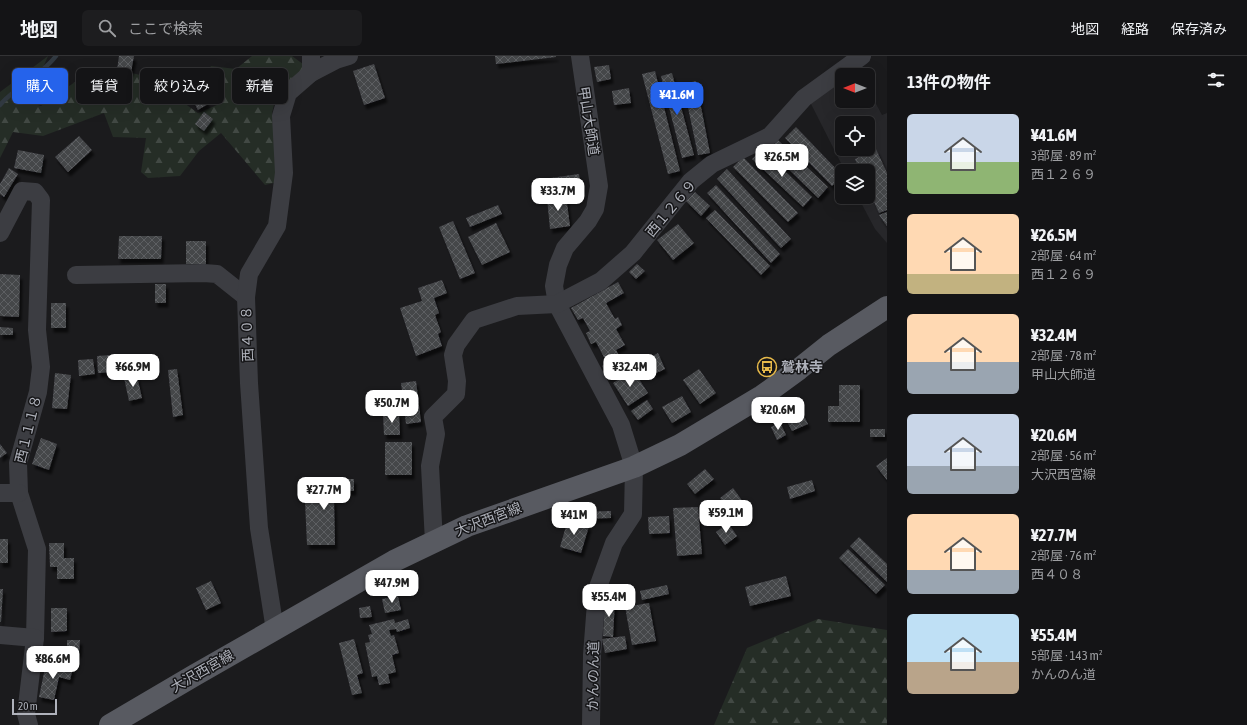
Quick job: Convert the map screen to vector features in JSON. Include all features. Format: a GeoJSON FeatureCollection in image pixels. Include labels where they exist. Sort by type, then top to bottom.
{"type":"FeatureCollection","features":[{"type":"Feature","properties":{"kind":"main road","name":"大沢西宮線"},"geometry":{"type":"LineString","coordinates":[[110,725],[394,561],[468,526],[634,467],[680,445],[762,396],[829,345],[887,308]]}},
{"type":"Feature","properties":{"kind":"street","name":"西４０８"},"geometry":{"type":"LineString","coordinates":[[275,630],[259,528],[249,383],[246,297],[249,274],[277,226],[284,173],[281,116],[288,93],[311,65],[348,56]]}},
{"type":"Feature","properties":{"kind":"street","name":"甲山大師道"},"geometry":{"type":"LineString","coordinates":[[580,56],[599,186],[595,209],[588,222],[565,248],[558,265],[554,286],[557,304],[621,426],[634,467]]}},
{"type":"Feature","properties":{"kind":"street","name":"西１２６９"},"geometry":{"type":"LineString","coordinates":[[557,304],[600,281],[634,253],[691,181],[712,164],[770,136],[804,98],[862,56]]}},
{"type":"Feature","properties":{"kind":"street","name":"西１１１８"},"geometry":{"type":"LineString","coordinates":[[0,233],[22,191],[35,192],[41,200],[37,330],[41,367],[38,392],[18,463],[19,493],[37,549],[35,638],[26,714],[29,725]]}},
{"type":"Feature","properties":{"kind":"street"},"geometry":{"type":"LineString","coordinates":[[76,275],[210,273],[217,274],[246,297]]}},
{"type":"Feature","properties":{"kind":"street"},"geometry":{"type":"LineString","coordinates":[[434,542],[430,466],[436,434],[433,417],[456,394],[457,381],[453,355],[456,345],[474,320],[516,306],[557,304]]}},
{"type":"Feature","properties":{"kind":"street","name":"かんのん道"},"geometry":{"type":"LineString","coordinates":[[590,724],[592,655],[597,590],[614,543],[633,514],[634,467]]}},
{"type":"Feature","properties":{"kind":"street"},"geometry":{"type":"LineString","coordinates":[[0,493],[19,493]]}},
{"type":"Feature","properties":{"kind":"street"},"geometry":{"type":"LineString","coordinates":[[0,635],[35,638]]}},
{"type":"Feature","properties":{"kind":"shaded area"},"geometry":{"type":"Polygon","coordinates":[[[835,83],[835,108],[875,108],[875,102],[882,115],[887,113],[887,243],[875,229],[862,204],[875,204],[875,164],[841,164],[837,156],[875,156],[875,116],[835,116],[835,151],[809,100],[835,83]]]}},
{"type":"Feature","properties":{"kind":"green space"},"geometry":{"type":"Polygon","coordinates":[[[48,56],[43,68],[32,68],[48,56]]]}},
{"type":"Feature","properties":{"kind":"green space"},"geometry":{"type":"Polygon","coordinates":[[[252,56],[292,56],[307,67],[288,85],[288,68],[237,68],[252,56]]]}},
{"type":"Feature","properties":{"kind":"green space"},"geometry":{"type":"Polygon","coordinates":[[[211,66],[232,69],[232,104],[274,104],[272,113],[282,181],[265,185],[221,133],[199,151],[180,176],[148,178],[141,172],[146,138],[113,137],[104,113],[43,136],[13,132],[0,158],[0,92],[12,83],[12,104],[34,104],[41,106],[44,104],[68,104],[68,87],[76,81],[76,104],[132,104],[132,73],[140,75],[140,104],[185,104],[198,113],[216,104],[224,104],[224,68],[210,68],[211,66]]]}},
{"type":"Feature","properties":{"kind":"green space"},"geometry":{"type":"Polygon","coordinates":[[[818,619],[887,630],[887,725],[714,725],[747,648],[818,619]]]}},
{"type":"Feature","properties":{"kind":"building"},"geometry":{"type":"Polygon","coordinates":[[[119,56],[134,56],[132,68],[117,68],[119,56]]]}},
{"type":"Feature","properties":{"kind":"building"},"geometry":{"type":"Polygon","coordinates":[[[495,56],[556,56],[556,57],[496,64],[495,56]]]}},
{"type":"Feature","properties":{"kind":"building"},"geometry":{"type":"Polygon","coordinates":[[[374,64],[385,98],[364,105],[353,71],[374,64]]]}},
{"type":"Feature","properties":{"kind":"building"},"geometry":{"type":"Polygon","coordinates":[[[609,65],[611,79],[597,82],[594,67],[609,65]]]}},
{"type":"Feature","properties":{"kind":"building"},"geometry":{"type":"Polygon","coordinates":[[[655,71],[680,171],[668,174],[642,74],[655,71]]]}},
{"type":"Feature","properties":{"kind":"building"},"geometry":{"type":"Polygon","coordinates":[[[672,73],[694,155],[682,158],[661,76],[672,73]]]}},
{"type":"Feature","properties":{"kind":"building"},"geometry":{"type":"Polygon","coordinates":[[[696,81],[710,153],[698,155],[683,84],[696,81]]]}},
{"type":"Feature","properties":{"kind":"building"},"geometry":{"type":"Polygon","coordinates":[[[629,88],[631,103],[614,105],[612,91],[629,88]]]}},
{"type":"Feature","properties":{"kind":"building"},"geometry":{"type":"Polygon","coordinates":[[[195,104],[208,104],[198,110],[195,104]]]}},
{"type":"Feature","properties":{"kind":"building"},"geometry":{"type":"Polygon","coordinates":[[[204,112],[213,119],[204,131],[195,124],[204,112]]]}},
{"type":"Feature","properties":{"kind":"building"},"geometry":{"type":"Polygon","coordinates":[[[796,127],[835,168],[835,183],[832,186],[785,138],[796,127]]]}},
{"type":"Feature","properties":{"kind":"building"},"geometry":{"type":"Polygon","coordinates":[[[79,136],[92,150],[68,172],[55,157],[79,136]]]}},
{"type":"Feature","properties":{"kind":"building"},"geometry":{"type":"Polygon","coordinates":[[[778,140],[828,187],[818,198],[769,150],[778,140]]]}},
{"type":"Feature","properties":{"kind":"building"},"geometry":{"type":"Polygon","coordinates":[[[762,149],[812,197],[803,207],[752,159],[762,149]]]}},
{"type":"Feature","properties":{"kind":"building"},"geometry":{"type":"Polygon","coordinates":[[[875,149],[887,173],[887,210],[879,213],[875,204],[875,164],[857,164],[855,159],[861,156],[875,156],[875,149]]]}},
{"type":"Feature","properties":{"kind":"building"},"geometry":{"type":"Polygon","coordinates":[[[18,150],[44,155],[41,173],[14,168],[18,150]]]}},
{"type":"Feature","properties":{"kind":"building"},"geometry":{"type":"Polygon","coordinates":[[[743,157],[798,213],[788,222],[733,167],[743,157]]]}},
{"type":"Feature","properties":{"kind":"building"},"geometry":{"type":"Polygon","coordinates":[[[9,168],[18,174],[4,197],[0,194],[0,184],[9,168]]]}},
{"type":"Feature","properties":{"kind":"building"},"geometry":{"type":"Polygon","coordinates":[[[727,169],[791,239],[781,248],[717,179],[727,169]]]}},
{"type":"Feature","properties":{"kind":"building"},"geometry":{"type":"Polygon","coordinates":[[[579,174],[581,190],[546,196],[543,179],[579,174]]]}},
{"type":"Feature","properties":{"kind":"building"},"geometry":{"type":"Polygon","coordinates":[[[716,185],[780,254],[771,263],[707,193],[716,185]]]}},
{"type":"Feature","properties":{"kind":"building"},"geometry":{"type":"Polygon","coordinates":[[[695,192],[710,206],[701,216],[686,201],[695,192]]]}},
{"type":"Feature","properties":{"kind":"building"},"geometry":{"type":"Polygon","coordinates":[[[566,196],[570,226],[550,229],[547,198],[566,196]]]}},
{"type":"Feature","properties":{"kind":"building"},"geometry":{"type":"Polygon","coordinates":[[[498,205],[502,214],[470,227],[466,218],[498,205]]]}},
{"type":"Feature","properties":{"kind":"building"},"geometry":{"type":"Polygon","coordinates":[[[715,210],[770,266],[761,275],[706,218],[715,210]]]}},
{"type":"Feature","properties":{"kind":"building"},"geometry":{"type":"Polygon","coordinates":[[[887,212],[887,226],[879,215],[887,212]]]}},
{"type":"Feature","properties":{"kind":"building"},"geometry":{"type":"Polygon","coordinates":[[[453,221],[475,273],[460,279],[439,227],[453,221]]]}},
{"type":"Feature","properties":{"kind":"building"},"geometry":{"type":"Polygon","coordinates":[[[496,223],[510,252],[482,265],[468,237],[496,223]]]}},
{"type":"Feature","properties":{"kind":"building"},"geometry":{"type":"Polygon","coordinates":[[[678,224],[694,243],[673,260],[657,240],[678,224]]]}},
{"type":"Feature","properties":{"kind":"building"},"geometry":{"type":"Polygon","coordinates":[[[119,236],[162,236],[161,259],[118,259],[119,236]]]}},
{"type":"Feature","properties":{"kind":"building"},"geometry":{"type":"Polygon","coordinates":[[[186,241],[206,241],[206,264],[186,264],[186,241]]]}},
{"type":"Feature","properties":{"kind":"building"},"geometry":{"type":"Polygon","coordinates":[[[637,264],[645,271],[636,279],[629,272],[637,264]]]}},
{"type":"Feature","properties":{"kind":"building"},"geometry":{"type":"Polygon","coordinates":[[[0,274],[20,275],[19,317],[0,316],[0,274]]]}},
{"type":"Feature","properties":{"kind":"building"},"geometry":{"type":"Polygon","coordinates":[[[442,280],[447,293],[434,298],[439,313],[435,315],[441,332],[438,334],[442,346],[416,356],[400,308],[422,301],[418,288],[442,280]]]}},
{"type":"Feature","properties":{"kind":"building"},"geometry":{"type":"Polygon","coordinates":[[[618,282],[624,293],[606,303],[615,319],[618,317],[622,325],[616,329],[625,345],[616,350],[620,357],[614,360],[619,371],[608,377],[602,366],[607,363],[596,342],[591,344],[586,333],[590,331],[583,318],[578,320],[571,308],[618,282]]]}},
{"type":"Feature","properties":{"kind":"building"},"geometry":{"type":"Polygon","coordinates":[[[155,284],[166,284],[166,303],[155,303],[155,284]]]}},
{"type":"Feature","properties":{"kind":"building"},"geometry":{"type":"Polygon","coordinates":[[[51,303],[66,303],[66,328],[51,328],[51,303]]]}},
{"type":"Feature","properties":{"kind":"building"},"geometry":{"type":"Polygon","coordinates":[[[0,327],[13,328],[13,335],[0,335],[0,327]]]}},
{"type":"Feature","properties":{"kind":"building"},"geometry":{"type":"Polygon","coordinates":[[[658,353],[665,369],[654,374],[647,359],[658,353]]]}},
{"type":"Feature","properties":{"kind":"building"},"geometry":{"type":"Polygon","coordinates":[[[125,354],[126,371],[98,373],[97,356],[125,354]]]}},
{"type":"Feature","properties":{"kind":"building"},"geometry":{"type":"Polygon","coordinates":[[[93,359],[95,374],[79,376],[78,360],[93,359]]]}},
{"type":"Feature","properties":{"kind":"building"},"geometry":{"type":"Polygon","coordinates":[[[177,369],[183,415],[173,417],[168,370],[177,369]]]}},
{"type":"Feature","properties":{"kind":"building"},"geometry":{"type":"Polygon","coordinates":[[[699,369],[716,393],[700,404],[683,380],[699,369]]]}},
{"type":"Feature","properties":{"kind":"building"},"geometry":{"type":"Polygon","coordinates":[[[633,370],[648,393],[628,406],[613,383],[633,370]]]}},
{"type":"Feature","properties":{"kind":"building"},"geometry":{"type":"Polygon","coordinates":[[[55,373],[71,375],[67,409],[52,408],[55,373]]]}},
{"type":"Feature","properties":{"kind":"building"},"geometry":{"type":"Polygon","coordinates":[[[137,376],[142,398],[129,401],[124,378],[137,376]]]}},
{"type":"Feature","properties":{"kind":"building"},"geometry":{"type":"Polygon","coordinates":[[[416,381],[421,422],[406,424],[401,383],[416,381]]]}},
{"type":"Feature","properties":{"kind":"building"},"geometry":{"type":"Polygon","coordinates":[[[839,385],[860,385],[860,422],[828,422],[828,406],[839,406],[839,385]]]}},
{"type":"Feature","properties":{"kind":"building"},"geometry":{"type":"Polygon","coordinates":[[[682,396],[691,412],[672,423],[662,407],[682,396]]]}},
{"type":"Feature","properties":{"kind":"building"},"geometry":{"type":"Polygon","coordinates":[[[647,400],[653,409],[638,420],[631,411],[647,400]]]}},
{"type":"Feature","properties":{"kind":"building"},"geometry":{"type":"Polygon","coordinates":[[[802,412],[808,424],[792,431],[786,420],[802,412]]]}},
{"type":"Feature","properties":{"kind":"building"},"geometry":{"type":"Polygon","coordinates":[[[399,413],[400,435],[384,435],[383,414],[399,413]]]}},
{"type":"Feature","properties":{"kind":"building"},"geometry":{"type":"Polygon","coordinates":[[[780,422],[786,435],[777,440],[771,427],[780,422]]]}},
{"type":"Feature","properties":{"kind":"building"},"geometry":{"type":"Polygon","coordinates":[[[870,429],[885,429],[885,437],[870,437],[870,429]]]}},
{"type":"Feature","properties":{"kind":"building"},"geometry":{"type":"Polygon","coordinates":[[[41,438],[57,444],[49,470],[32,464],[41,438]]]}},
{"type":"Feature","properties":{"kind":"building"},"geometry":{"type":"Polygon","coordinates":[[[385,442],[412,442],[412,475],[385,475],[385,442]]]}},
{"type":"Feature","properties":{"kind":"building"},"geometry":{"type":"Polygon","coordinates":[[[0,444],[7,453],[0,458],[0,444]]]}},
{"type":"Feature","properties":{"kind":"building"},"geometry":{"type":"Polygon","coordinates":[[[887,458],[887,480],[876,466],[887,458]]]}},
{"type":"Feature","properties":{"kind":"building"},"geometry":{"type":"Polygon","coordinates":[[[705,469],[714,479],[695,494],[687,484],[705,469]]]}},
{"type":"Feature","properties":{"kind":"building"},"geometry":{"type":"Polygon","coordinates":[[[313,479],[354,479],[354,491],[327,491],[327,500],[334,500],[335,545],[307,545],[305,501],[313,501],[313,479]]]}},
{"type":"Feature","properties":{"kind":"building"},"geometry":{"type":"Polygon","coordinates":[[[812,480],[815,491],[790,499],[787,487],[812,480]]]}},
{"type":"Feature","properties":{"kind":"building"},"geometry":{"type":"Polygon","coordinates":[[[733,488],[749,510],[736,520],[720,498],[733,488]]]}},
{"type":"Feature","properties":{"kind":"building"},"geometry":{"type":"Polygon","coordinates":[[[698,507],[702,554],[677,556],[673,508],[698,507]]]}},
{"type":"Feature","properties":{"kind":"building"},"geometry":{"type":"Polygon","coordinates":[[[611,511],[611,518],[577,519],[577,512],[611,511]]]}},
{"type":"Feature","properties":{"kind":"building"},"geometry":{"type":"Polygon","coordinates":[[[669,516],[670,533],[649,534],[648,517],[669,516]]]}},
{"type":"Feature","properties":{"kind":"building"},"geometry":{"type":"Polygon","coordinates":[[[568,519],[589,526],[581,553],[560,547],[568,519]]]}},
{"type":"Feature","properties":{"kind":"building"},"geometry":{"type":"Polygon","coordinates":[[[728,523],[737,536],[725,545],[716,532],[728,523]]]}},
{"type":"Feature","properties":{"kind":"building"},"geometry":{"type":"Polygon","coordinates":[[[859,537],[887,564],[887,582],[850,546],[859,537]]]}},
{"type":"Feature","properties":{"kind":"building"},"geometry":{"type":"Polygon","coordinates":[[[0,539],[8,539],[8,563],[0,563],[0,539]]]}},
{"type":"Feature","properties":{"kind":"building"},"geometry":{"type":"Polygon","coordinates":[[[49,543],[64,543],[64,558],[74,558],[74,579],[57,579],[57,567],[50,567],[49,543]]]}},
{"type":"Feature","properties":{"kind":"building"},"geometry":{"type":"Polygon","coordinates":[[[848,549],[885,585],[876,594],[839,558],[848,549]]]}},
{"type":"Feature","properties":{"kind":"building"},"geometry":{"type":"Polygon","coordinates":[[[786,576],[791,596],[750,606],[745,587],[786,576]]]}},
{"type":"Feature","properties":{"kind":"building"},"geometry":{"type":"Polygon","coordinates":[[[211,581],[221,603],[206,610],[196,588],[211,581]]]}},
{"type":"Feature","properties":{"kind":"building"},"geometry":{"type":"Polygon","coordinates":[[[667,585],[669,594],[642,600],[640,591],[667,585]]]}},
{"type":"Feature","properties":{"kind":"building"},"geometry":{"type":"Polygon","coordinates":[[[0,589],[3,589],[1,622],[0,622],[0,589]]]}},
{"type":"Feature","properties":{"kind":"building"},"geometry":{"type":"Polygon","coordinates":[[[398,596],[401,610],[385,613],[382,599],[398,596]]]}},
{"type":"Feature","properties":{"kind":"building"},"geometry":{"type":"Polygon","coordinates":[[[605,598],[615,599],[613,637],[603,636],[605,598]]]}},
{"type":"Feature","properties":{"kind":"building"},"geometry":{"type":"Polygon","coordinates":[[[649,603],[656,641],[632,645],[625,607],[649,603]]]}},
{"type":"Feature","properties":{"kind":"building"},"geometry":{"type":"Polygon","coordinates":[[[370,606],[372,617],[360,618],[359,608],[370,606]]]}},
{"type":"Feature","properties":{"kind":"building"},"geometry":{"type":"Polygon","coordinates":[[[51,608],[67,608],[67,631],[51,632],[51,608]]]}},
{"type":"Feature","properties":{"kind":"building"},"geometry":{"type":"Polygon","coordinates":[[[394,619],[395,623],[408,619],[410,628],[397,632],[396,629],[389,630],[391,636],[394,635],[399,653],[392,655],[396,672],[388,674],[390,683],[379,685],[377,676],[372,677],[365,643],[370,642],[368,635],[372,634],[369,625],[394,619]]]}},
{"type":"Feature","properties":{"kind":"building"},"geometry":{"type":"Polygon","coordinates":[[[625,636],[627,649],[605,653],[602,639],[625,636]]]}},
{"type":"Feature","properties":{"kind":"building"},"geometry":{"type":"Polygon","coordinates":[[[354,639],[363,673],[357,675],[362,693],[352,695],[339,643],[354,639]]]}},
{"type":"Feature","properties":{"kind":"building"},"geometry":{"type":"Polygon","coordinates":[[[67,640],[80,640],[79,653],[67,653],[67,640]]]}},
{"type":"Feature","properties":{"kind":"building"},"geometry":{"type":"Polygon","coordinates":[[[46,663],[73,668],[70,680],[59,677],[54,700],[39,697],[46,663]]]}},
{"type":"Feature","properties":{"kind":"waterway"},"geometry":{"type":"LineString","coordinates":[[0,105],[6,98],[43,69],[56,56]]}},
{"type":"Feature","properties":{"kind":"place","name":"鷲林寺"},"geometry":{"type":"Point","coordinates":[767,367]}}]}
